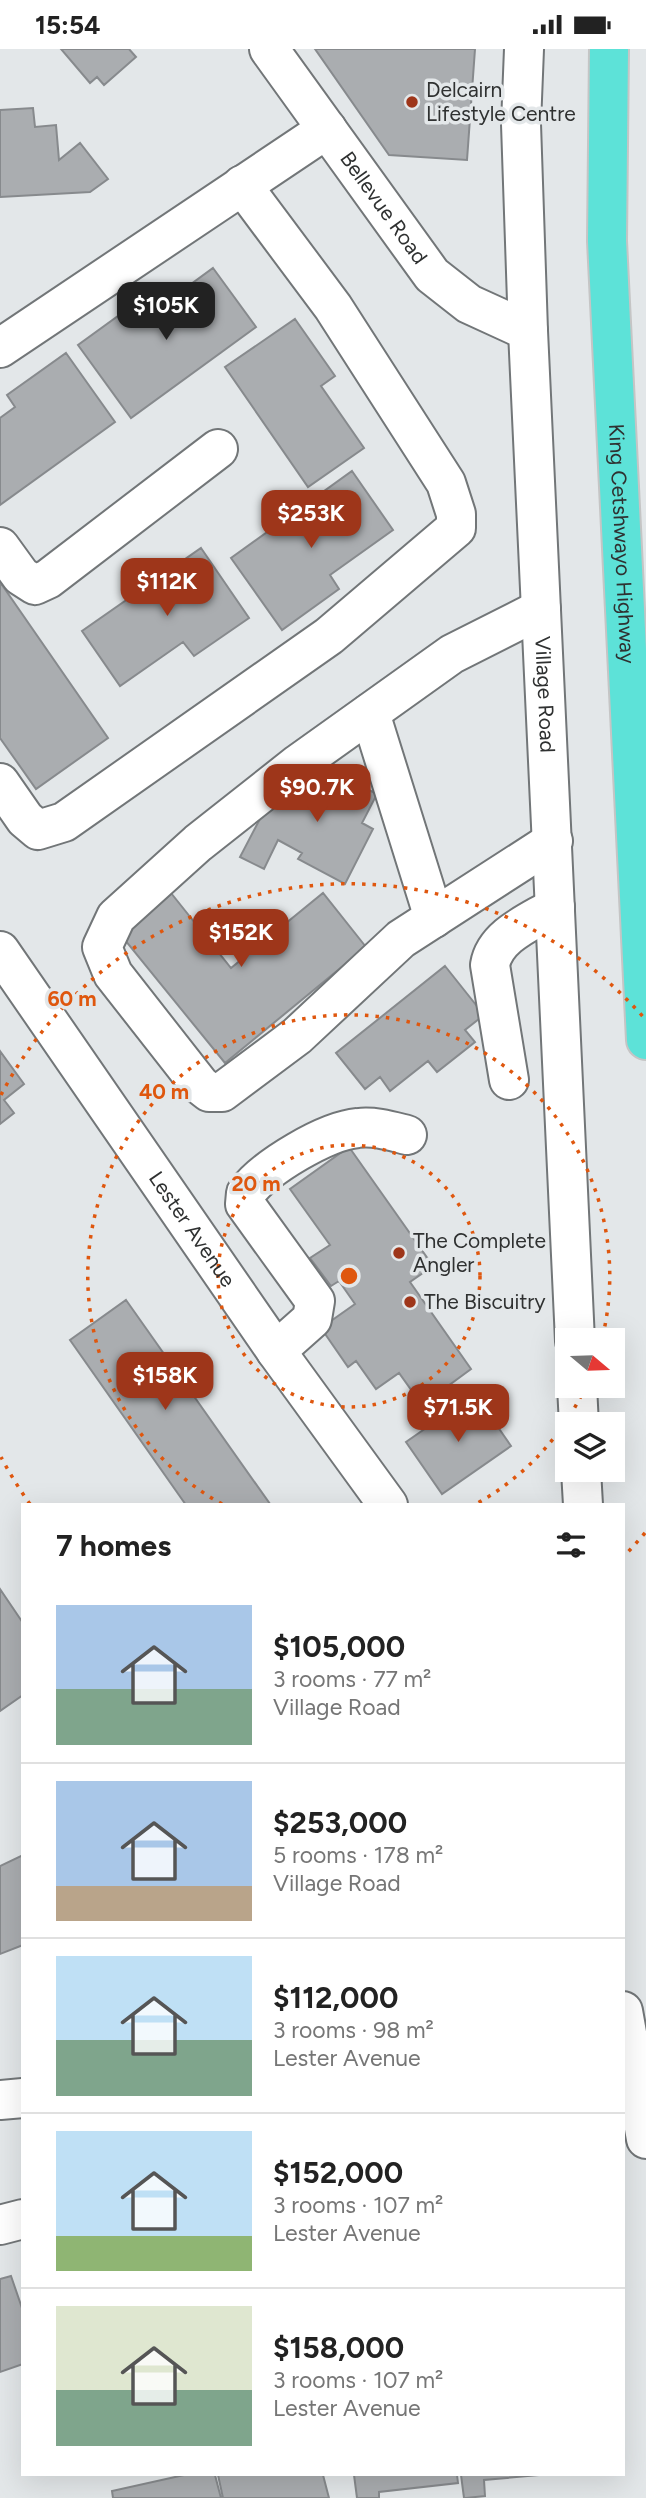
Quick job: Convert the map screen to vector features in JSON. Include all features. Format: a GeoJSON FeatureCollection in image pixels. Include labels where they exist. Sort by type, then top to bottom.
{"type":"FeatureCollection","features":[{"type":"Feature","properties":{"kind":"highway","name":"King Cetshwayo Highway"},"geometry":{"type":"LineString","coordinates":[[609,49],[609,295],[646,1040]]}},
{"type":"Feature","properties":{"kind":"street","name":"Bellevue Road"},"geometry":{"type":"LineString","coordinates":[[270,49],[432,275],[469,304],[528,331]]}},
{"type":"Feature","properties":{"kind":"street","name":"Village Road"},"geometry":{"type":"LineString","coordinates":[[524,49],[521,124],[528,331],[555,907],[535,1072],[573,1328]]}},
{"type":"Feature","properties":{"kind":"street"},"geometry":{"type":"LineString","coordinates":[[0,348],[327,129]]}},
{"type":"Feature","properties":{"kind":"street"},"geometry":{"type":"LineString","coordinates":[[0,783],[33,827],[48,829],[64,821],[329,636],[456,529],[456,514],[446,483],[333,307],[242,185]]}},
{"type":"Feature","properties":{"kind":"street"},"geometry":{"type":"LineString","coordinates":[[0,547],[21,576],[35,585],[48,579],[218,449]]}},
{"type":"Feature","properties":{"kind":"street"},"geometry":{"type":"LineString","coordinates":[[541,609],[452,655],[298,764],[208,835],[116,917],[104,937],[104,957],[113,974],[200,1085],[209,1092],[222,1092],[297,1036],[401,939],[553,841]]}},
{"type":"Feature","properties":{"kind":"street"},"geometry":{"type":"LineString","coordinates":[[369,713],[434,918]]}},
{"type":"Feature","properties":{"kind":"street"},"geometry":{"type":"LineString","coordinates":[[535,1072],[489,965],[491,955],[499,942],[555,907]]}},
{"type":"Feature","properties":{"kind":"street","name":"Lester Avenue"},"geometry":{"type":"LineString","coordinates":[[0,951],[276,1351],[387,1503]]}},
{"type":"Feature","properties":{"kind":"street"},"geometry":{"type":"LineString","coordinates":[[276,1351],[312,1319],[315,1301],[245,1204],[246,1193],[295,1153],[339,1131],[377,1128],[407,1135]]}},
{"type":"Feature","properties":{"kind":"street"},"geometry":{"type":"LineString","coordinates":[[582,1482],[583,1503]]}},
{"type":"Feature","properties":{"kind":"street"},"geometry":{"type":"LineString","coordinates":[[625,2022],[646,2139]]}},
{"type":"Feature","properties":{"kind":"street"},"geometry":{"type":"LineString","coordinates":[[0,2100],[21,2098]]}},
{"type":"Feature","properties":{"kind":"street"},"geometry":{"type":"LineString","coordinates":[[0,2225],[21,2220]]}},
{"type":"Feature","properties":{"kind":"building"},"geometry":{"type":"Polygon","coordinates":[[[61,49],[129,49],[136,57],[104,85],[97,77],[90,83],[61,49]]]}},
{"type":"Feature","properties":{"kind":"building","name":"Delcairn Lifestyle Centre"},"geometry":{"type":"Polygon","coordinates":[[[315,49],[475,49],[467,160],[389,155],[315,49]]]}},
{"type":"Feature","properties":{"kind":"building"},"geometry":{"type":"Polygon","coordinates":[[[33,108],[35,127],[56,125],[59,160],[80,143],[108,179],[90,192],[0,197],[0,110],[33,108]]]}},
{"type":"Feature","properties":{"kind":"building"},"geometry":{"type":"Polygon","coordinates":[[[213,268],[256,327],[131,418],[78,345],[136,303],[146,317],[213,268]]]}},
{"type":"Feature","properties":{"kind":"building"},"geometry":{"type":"Polygon","coordinates":[[[295,319],[335,376],[321,386],[364,448],[308,487],[225,367],[295,319]]]}},
{"type":"Feature","properties":{"kind":"building"},"geometry":{"type":"Polygon","coordinates":[[[66,353],[115,422],[0,505],[0,418],[15,407],[7,395],[66,353]]]}},
{"type":"Feature","properties":{"kind":"building"},"geometry":{"type":"Polygon","coordinates":[[[352,471],[393,530],[330,575],[339,589],[282,630],[231,558],[352,471]]]}},
{"type":"Feature","properties":{"kind":"building"},"geometry":{"type":"Polygon","coordinates":[[[201,548],[249,618],[194,656],[183,642],[120,686],[82,631],[201,548]]]}},
{"type":"Feature","properties":{"kind":"building"},"geometry":{"type":"Polygon","coordinates":[[[0,582],[108,738],[36,789],[0,738],[0,582]]]}},
{"type":"Feature","properties":{"kind":"building"},"geometry":{"type":"Polygon","coordinates":[[[313,762],[377,794],[362,823],[373,829],[345,884],[298,859],[302,853],[278,840],[264,869],[240,857],[273,794],[292,804],[313,762]]]}},
{"type":"Feature","properties":{"kind":"building"},"geometry":{"type":"Polygon","coordinates":[[[171,893],[231,968],[323,893],[366,947],[225,1063],[120,934],[171,893]]]}},
{"type":"Feature","properties":{"kind":"building"},"geometry":{"type":"Polygon","coordinates":[[[445,966],[484,1015],[465,1030],[475,1042],[437,1072],[428,1061],[390,1091],[380,1077],[365,1089],[336,1053],[445,966]]]}},
{"type":"Feature","properties":{"kind":"building"},"geometry":{"type":"Polygon","coordinates":[[[0,1051],[24,1084],[4,1100],[14,1113],[0,1124],[0,1051]]]}},
{"type":"Feature","properties":{"kind":"building"},"geometry":{"type":"Polygon","coordinates":[[[349,1147],[433,1266],[410,1282],[471,1369],[422,1405],[399,1373],[376,1389],[356,1361],[348,1367],[321,1328],[355,1304],[339,1281],[331,1286],[310,1258],[330,1245],[290,1189],[349,1147]]]}},
{"type":"Feature","properties":{"kind":"building"},"geometry":{"type":"Polygon","coordinates":[[[126,1300],[269,1503],[185,1503],[70,1340],[126,1300]]]}},
{"type":"Feature","properties":{"kind":"building"},"geometry":{"type":"Polygon","coordinates":[[[475,1394],[511,1446],[442,1494],[406,1442],[475,1394]]]}},
{"type":"Feature","properties":{"kind":"building"},"geometry":{"type":"Polygon","coordinates":[[[0,1589],[21,1620],[21,1696],[0,1711],[0,1589]]]}},
{"type":"Feature","properties":{"kind":"building"},"geometry":{"type":"Polygon","coordinates":[[[21,1856],[21,1946],[0,1954],[0,1866],[21,1856]]]}},
{"type":"Feature","properties":{"kind":"building"},"geometry":{"type":"Polygon","coordinates":[[[11,2276],[21,2305],[21,2365],[0,2372],[0,2279],[11,2276]]]}},
{"type":"Feature","properties":{"kind":"building"},"geometry":{"type":"Polygon","coordinates":[[[180,2476],[215,2476],[221,2498],[113,2498],[112,2491],[180,2476]]]}},
{"type":"Feature","properties":{"kind":"building"},"geometry":{"type":"Polygon","coordinates":[[[218,2476],[323,2476],[329,2498],[223,2498],[218,2476]]]}},
{"type":"Feature","properties":{"kind":"building"},"geometry":{"type":"Polygon","coordinates":[[[354,2476],[457,2476],[458,2483],[379,2492],[379,2498],[357,2498],[354,2476]]]}},
{"type":"Feature","properties":{"kind":"building"},"geometry":{"type":"Polygon","coordinates":[[[461,2476],[528,2476],[484,2480],[485,2496],[464,2498],[461,2476]]]}},
{"type":"Feature","properties":{"kind":"place","name":"Delcairn Lifestyle Centre"},"geometry":{"type":"Point","coordinates":[412,102]}},
{"type":"Feature","properties":{"kind":"place","name":"The Complete Angler"},"geometry":{"type":"Point","coordinates":[399,1253]}},
{"type":"Feature","properties":{"kind":"place","name":"The Biscuitry"},"geometry":{"type":"Point","coordinates":[410,1302]}}]}
